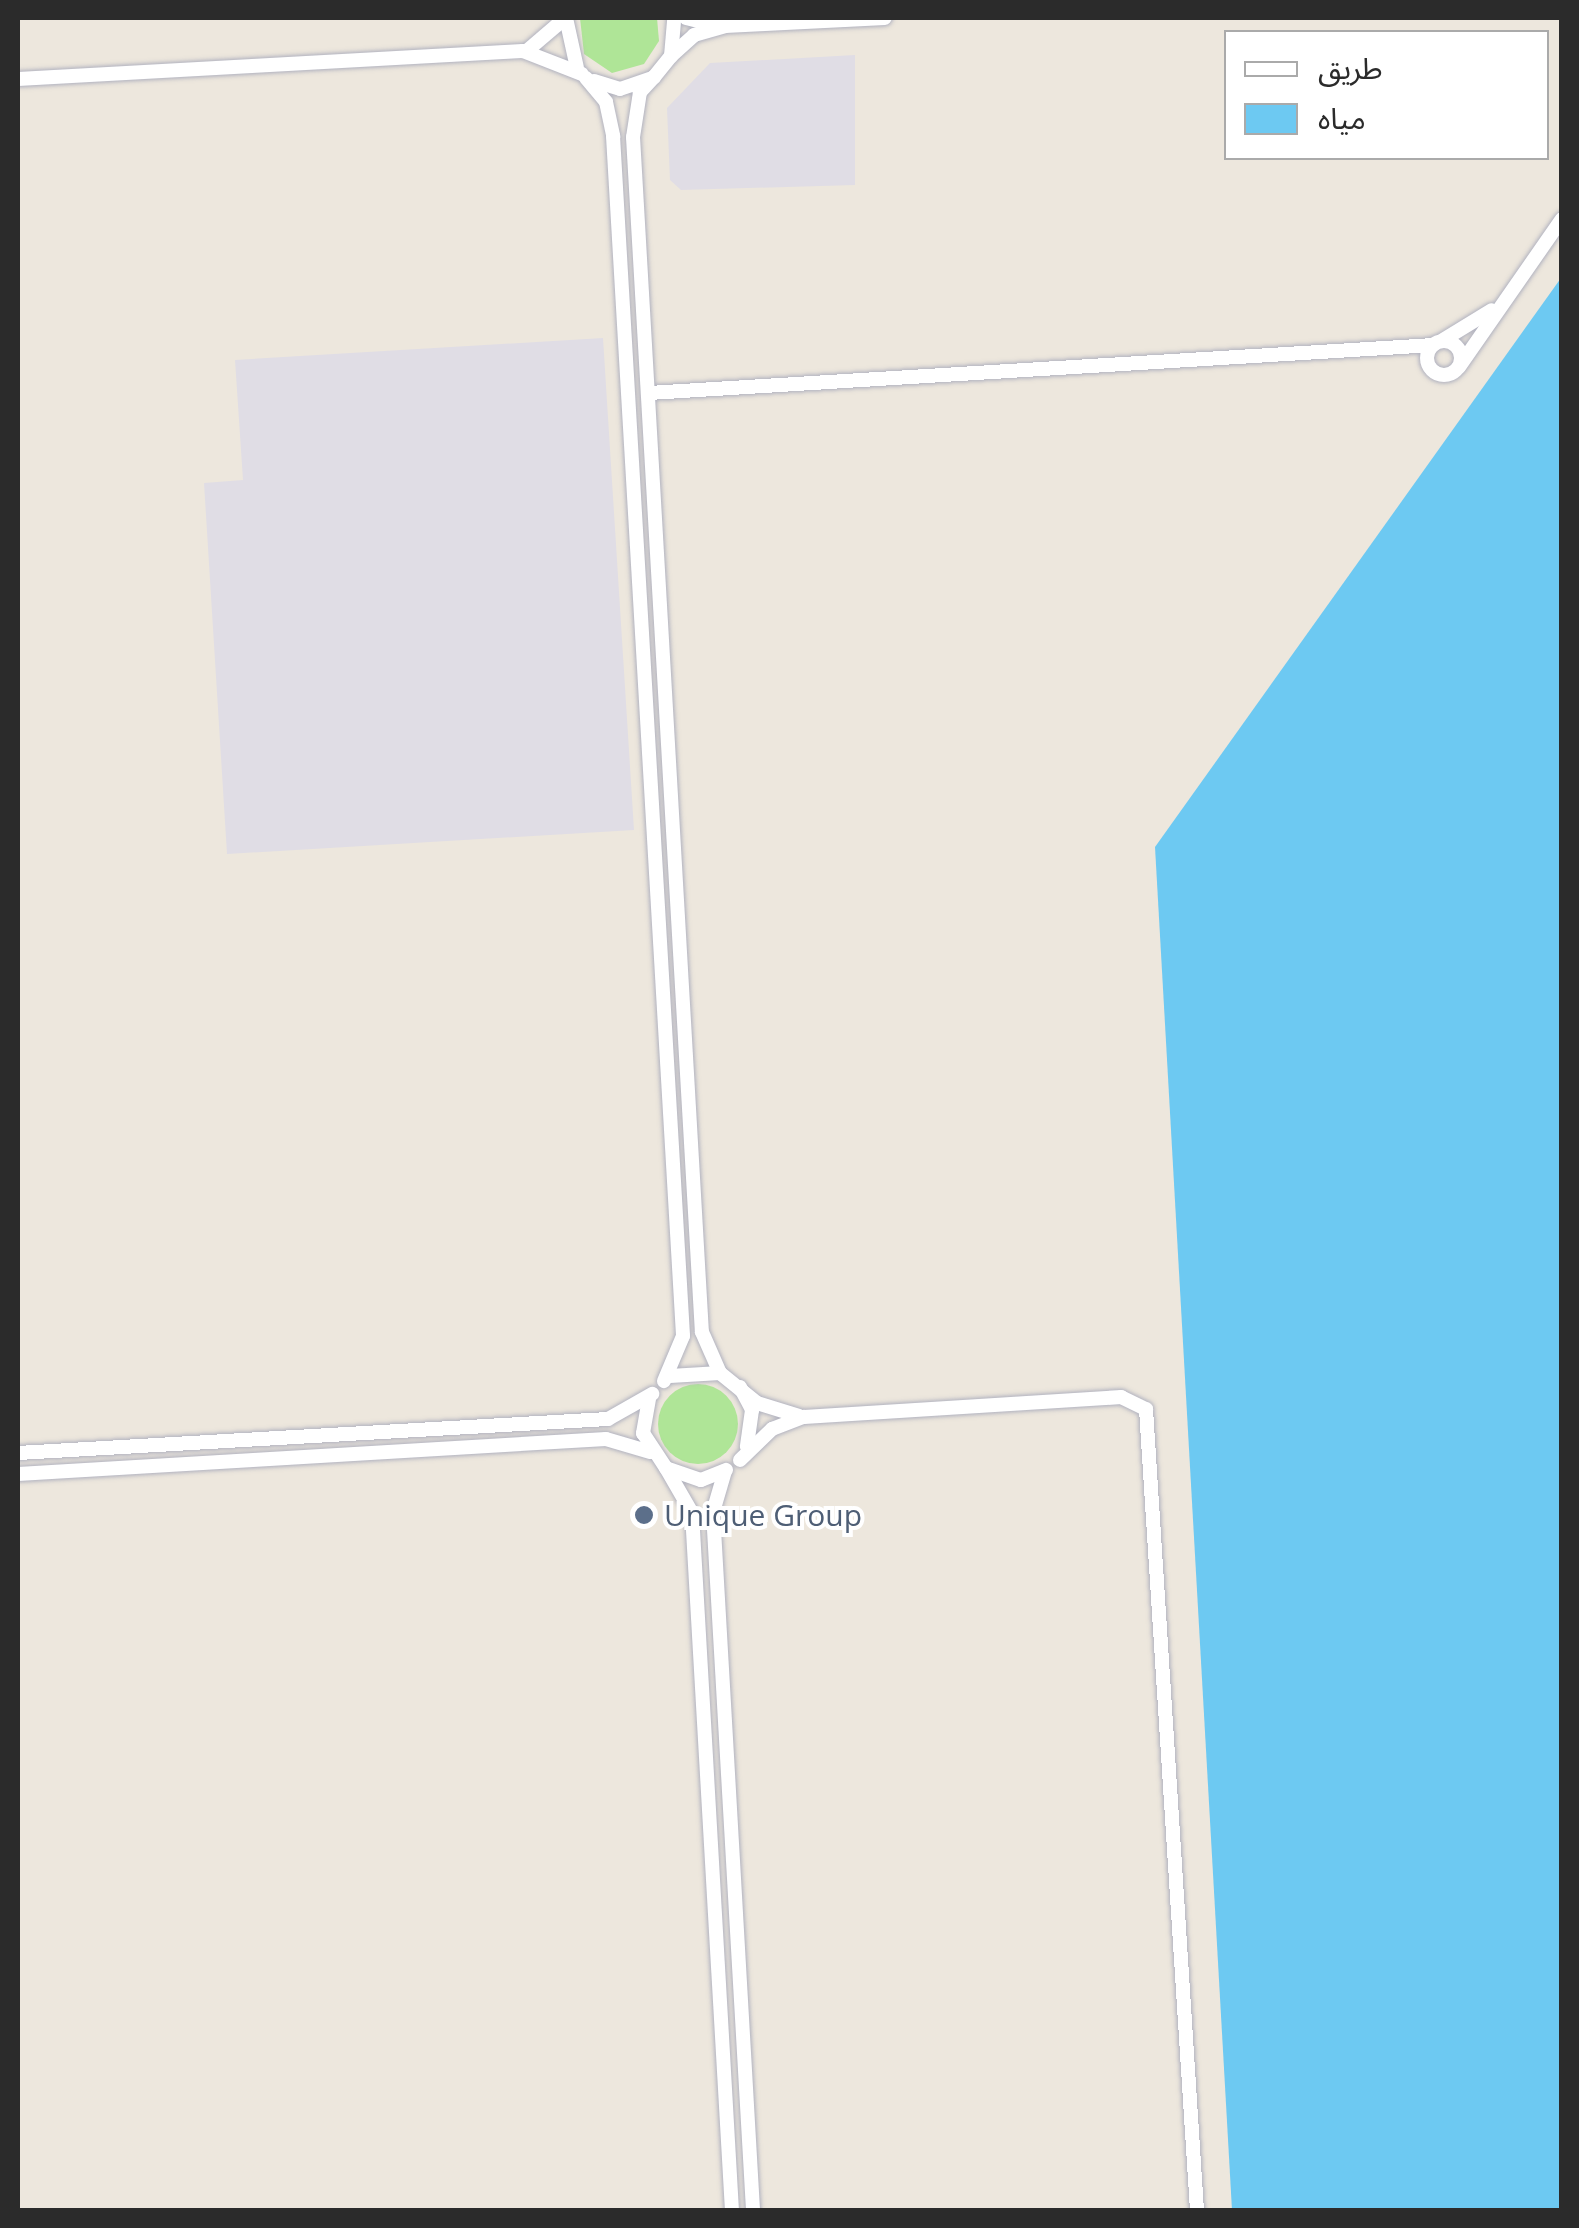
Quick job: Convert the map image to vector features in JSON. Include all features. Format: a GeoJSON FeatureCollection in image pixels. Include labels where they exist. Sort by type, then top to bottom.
{"type":"FeatureCollection","features":[{"type":"Feature","properties":{"kind":"street"},"geometry":{"type":"LineString","coordinates":[[18,79],[523,51],[551,39],[565,18]]}},
{"type":"Feature","properties":{"kind":"street"},"geometry":{"type":"LineString","coordinates":[[565,18],[565,46],[606,102],[614,136],[683,1336],[664,1381],[643,1412],[650,1452]]}},
{"type":"Feature","properties":{"kind":"street"},"geometry":{"type":"LineString","coordinates":[[671,56],[674,18]]}},
{"type":"Feature","properties":{"kind":"street"},"geometry":{"type":"LineString","coordinates":[[686,18],[725,26]]}},
{"type":"Feature","properties":{"kind":"street"},"geometry":{"type":"LineString","coordinates":[[804,1417],[740,1388],[720,1372],[702,1332],[633,118],[654,77],[694,35],[725,26],[884,18]]}},
{"type":"Feature","properties":{"kind":"street"},"geometry":{"type":"LineString","coordinates":[[523,51],[620,89],[654,77]]}},
{"type":"Feature","properties":{"kind":"street"},"geometry":{"type":"LineString","coordinates":[[1398,349],[1444,376],[1459,367],[1562,219]]}},
{"type":"Feature","properties":{"kind":"street"},"geometry":{"type":"LineString","coordinates":[[649,393],[1398,349],[1436,343],[1504,299]]}},
{"type":"Feature","properties":{"kind":"street"},"geometry":{"type":"LineString","coordinates":[[1428,366],[1436,343]]}},
{"type":"Feature","properties":{"kind":"street"},"geometry":{"type":"LineString","coordinates":[[1436,343],[1460,350],[1459,367]]}},
{"type":"Feature","properties":{"kind":"street"},"geometry":{"type":"LineString","coordinates":[[664,1381],[696,1368],[720,1372]]}},
{"type":"Feature","properties":{"kind":"street"},"geometry":{"type":"LineString","coordinates":[[740,1388],[752,1435],[740,1460]]}},
{"type":"Feature","properties":{"kind":"street"},"geometry":{"type":"LineString","coordinates":[[18,1453],[608,1419],[652,1394]]}},
{"type":"Feature","properties":{"kind":"street"},"geometry":{"type":"LineString","coordinates":[[666,1468],[700,1480],[725,1471],[772,1428],[804,1417],[1121,1396],[1150,1416],[1197,2210]]}},
{"type":"Feature","properties":{"kind":"street"},"geometry":{"type":"LineString","coordinates":[[18,1474],[606,1439],[650,1452],[666,1468],[692,1513],[732,2210]]}},
{"type":"Feature","properties":{"kind":"street"},"geometry":{"type":"LineString","coordinates":[[725,1471],[713,1512],[753,2210]]}},
{"type":"Feature","properties":{"kind":"shaded area"},"geometry":{"type":"Polygon","coordinates":[[[855,55],[855,185],[681,190],[670,180],[667,108],[710,63],[855,55]]]}},
{"type":"Feature","properties":{"kind":"shaded area"},"geometry":{"type":"Polygon","coordinates":[[[603,338],[634,830],[227,854],[204,483],[243,480],[235,360],[603,338]]]}},
{"type":"Feature","properties":{"kind":"green space"},"geometry":{"type":"Polygon","coordinates":[[[580,18],[657,18],[659,41],[644,64],[612,73],[584,54],[580,18]]]}},
{"type":"Feature","properties":{"kind":"green space"},"geometry":{"type":"Polygon","coordinates":[[[690,1384],[706,1384],[727,1395],[738,1424],[727,1453],[706,1464],[690,1464],[676,1458],[664,1446],[658,1432],[658,1416],[664,1402],[676,1390],[690,1384]]]}},
{"type":"Feature","properties":{"kind":"water"},"geometry":{"type":"Polygon","coordinates":[[[1561,278],[1561,2210],[1232,2210],[1155,847],[1561,278]]]}},
{"type":"Feature","properties":{"kind":"place","name":"Unique Group"},"geometry":{"type":"Point","coordinates":[644,1515]}}]}
